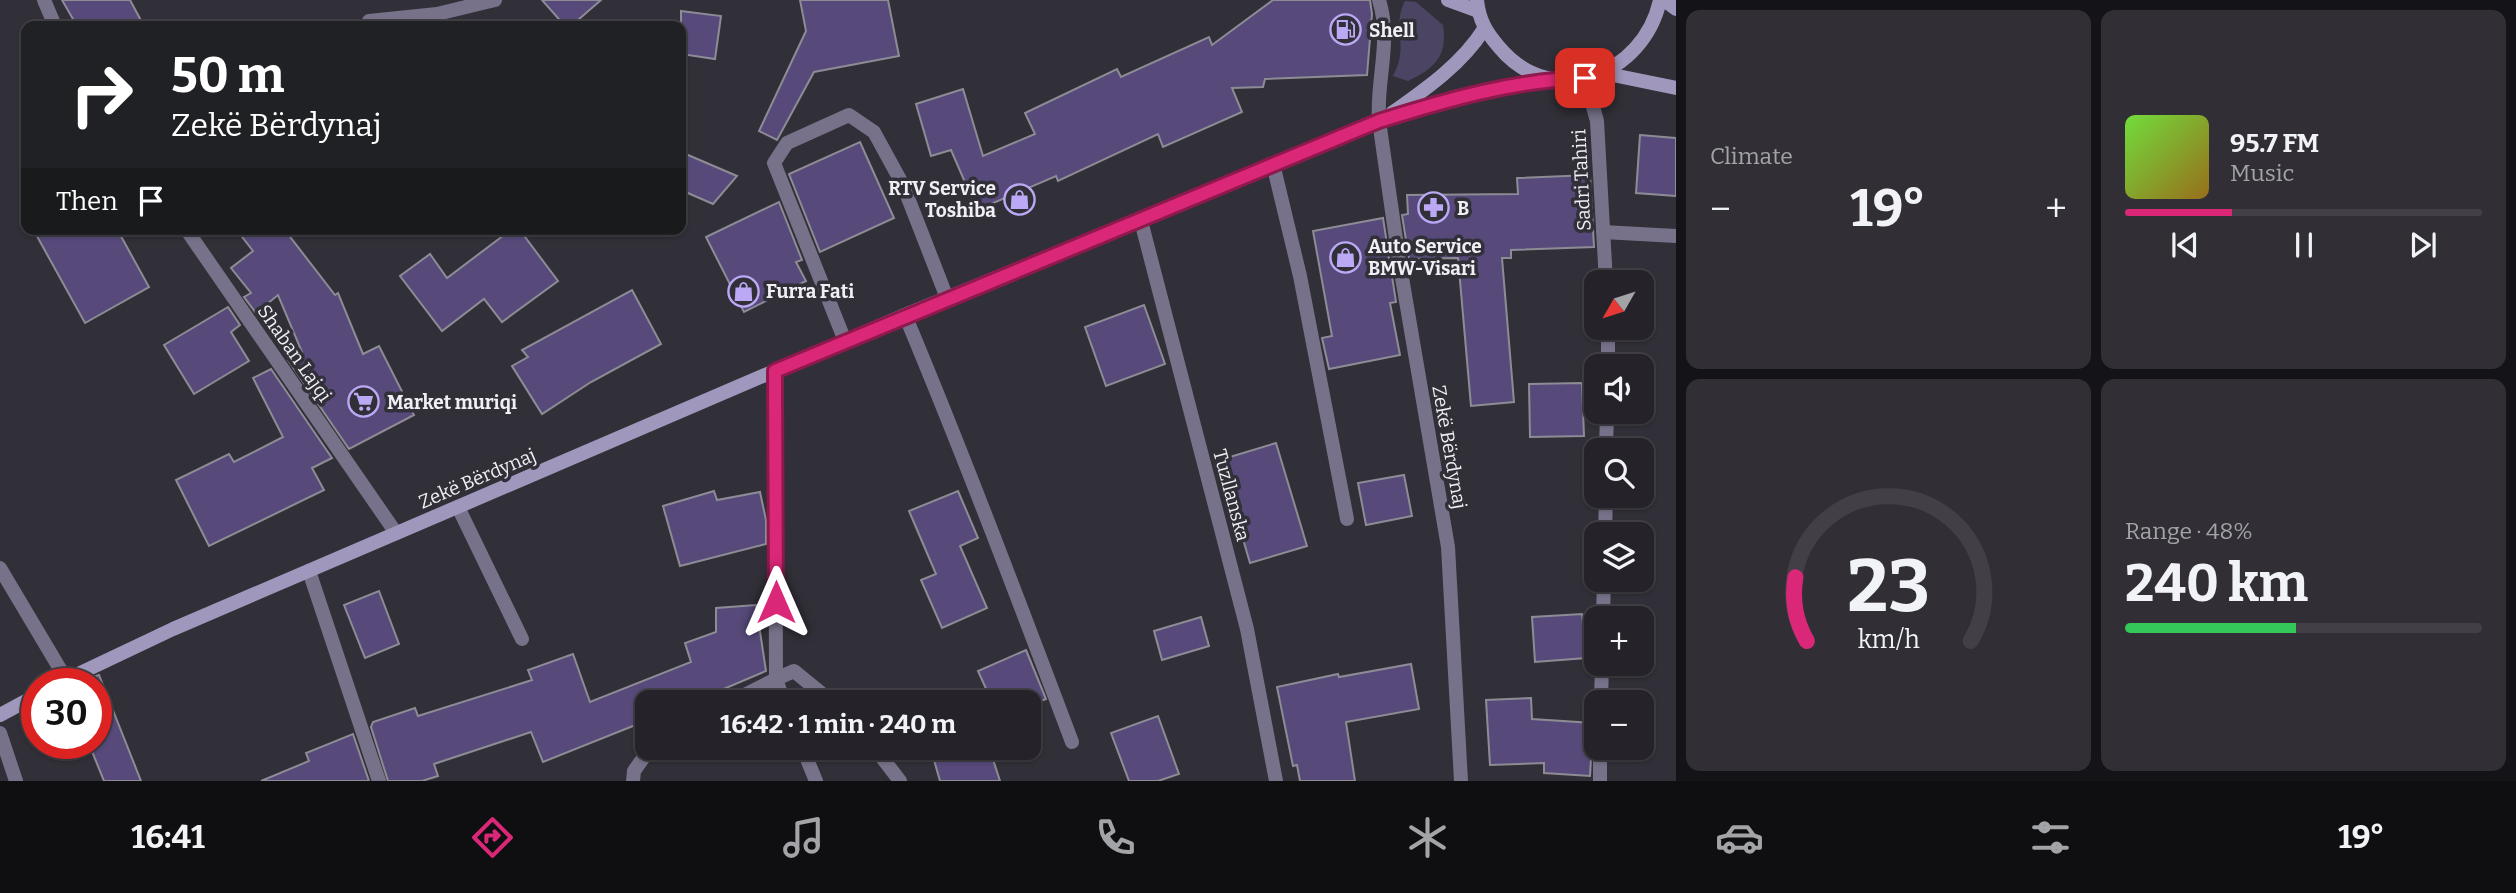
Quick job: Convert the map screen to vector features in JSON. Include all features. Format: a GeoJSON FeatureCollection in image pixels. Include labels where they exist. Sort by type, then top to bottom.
{"type":"FeatureCollection","features":[{"type":"Feature","properties":{"kind":"main road"},"geometry":{"type":"LineString","coordinates":[[1448,0],[1477,5]]}},
{"type":"Feature","properties":{"kind":"main road","name":"Zekë Bërdynaj"},"geometry":{"type":"LineString","coordinates":[[93,668],[309,570],[905,315],[1379,121],[1455,97],[1603,73],[1633,54],[1646,37],[1662,0]]}},
{"type":"Feature","properties":{"kind":"main road"},"geometry":{"type":"LineString","coordinates":[[1662,0],[1676,9]]}},
{"type":"Feature","properties":{"kind":"main road","name":"Zekë Bërdynaj"},"geometry":{"type":"LineString","coordinates":[[1477,5],[1483,29],[1507,57],[1531,72],[1558,79]]}},
{"type":"Feature","properties":{"kind":"main road","name":"Zekë Bërdynaj"},"geometry":{"type":"LineString","coordinates":[[1379,121],[1429,87],[1472,47],[1483,29]]}},
{"type":"Feature","properties":{"kind":"main road"},"geometry":{"type":"LineString","coordinates":[[1603,73],[1676,88]]}},
{"type":"Feature","properties":{"kind":"main road"},"geometry":{"type":"LineString","coordinates":[[0,715],[21,704]]}},
{"type":"Feature","properties":{"kind":"street"},"geometry":{"type":"LineString","coordinates":[[44,0],[53,21]]}},
{"type":"Feature","properties":{"kind":"street"},"geometry":{"type":"LineString","coordinates":[[369,21],[437,14],[495,0]]}},
{"type":"Feature","properties":{"kind":"street"},"geometry":{"type":"LineString","coordinates":[[1379,0],[1387,43],[1377,93],[1379,121]]}},
{"type":"Feature","properties":{"kind":"street","name":"Sadri Tahiri"},"geometry":{"type":"LineString","coordinates":[[1585,78],[1597,121],[1605,270]]}},
{"type":"Feature","properties":{"kind":"street"},"geometry":{"type":"LineString","coordinates":[[845,341],[774,163],[787,143],[849,115],[874,132],[897,174],[947,298]]}},
{"type":"Feature","properties":{"kind":"street","name":"Zekë Bërdynaj"},"geometry":{"type":"LineString","coordinates":[[1379,121],[1399,260],[1448,548],[1461,781]]}},
{"type":"Feature","properties":{"kind":"street"},"geometry":{"type":"LineString","coordinates":[[1273,164],[1300,276],[1347,519]]}},
{"type":"Feature","properties":{"kind":"street","name":"Tuzllanska"},"geometry":{"type":"LineString","coordinates":[[1141,220],[1247,629],[1276,781]]}},
{"type":"Feature","properties":{"kind":"street"},"geometry":{"type":"LineString","coordinates":[[1603,232],[1676,236]]}},
{"type":"Feature","properties":{"kind":"street","name":"Shaban Lajqi"},"geometry":{"type":"LineString","coordinates":[[190,235],[396,533]]}},
{"type":"Feature","properties":{"kind":"street"},"geometry":{"type":"LineString","coordinates":[[905,315],[972,476],[998,552],[1072,743]]}},
{"type":"Feature","properties":{"kind":"street"},"geometry":{"type":"LineString","coordinates":[[775,371],[776,679],[780,690]]}},
{"type":"Feature","properties":{"kind":"street"},"geometry":{"type":"LineString","coordinates":[[458,507],[522,639]]}},
{"type":"Feature","properties":{"kind":"street","name":"Zekë Bërdynaj"},"geometry":{"type":"LineString","coordinates":[[0,568],[54,668]]}},
{"type":"Feature","properties":{"kind":"street"},"geometry":{"type":"LineString","coordinates":[[309,570],[379,781]]}},
{"type":"Feature","properties":{"kind":"street"},"geometry":{"type":"LineString","coordinates":[[754,690],[794,671],[817,690]]}},
{"type":"Feature","properties":{"kind":"street"},"geometry":{"type":"LineString","coordinates":[[0,733],[16,781]]}},
{"type":"Feature","properties":{"kind":"street"},"geometry":{"type":"LineString","coordinates":[[633,781],[634,771],[642,760]]}},
{"type":"Feature","properties":{"kind":"street"},"geometry":{"type":"LineString","coordinates":[[807,760],[816,781]]}},
{"type":"Feature","properties":{"kind":"street"},"geometry":{"type":"LineString","coordinates":[[884,760],[900,781]]}},
{"type":"Feature","properties":{"kind":"street"},"geometry":{"type":"LineString","coordinates":[[1600,760],[1600,781]]}},
{"type":"Feature","properties":{"kind":"shaded area"},"geometry":{"type":"Polygon","coordinates":[[[1405,1],[1416,2],[1443,25],[1444,36],[1438,60],[1426,71],[1408,81],[1393,76],[1400,55],[1400,20],[1405,1]]]}},
{"type":"Feature","properties":{"kind":"building"},"geometry":{"type":"Polygon","coordinates":[[[62,0],[130,0],[141,21],[74,21],[62,0]]]}},
{"type":"Feature","properties":{"kind":"building"},"geometry":{"type":"Polygon","coordinates":[[[542,0],[601,0],[577,21],[561,21],[542,0]]]}},
{"type":"Feature","properties":{"kind":"building"},"geometry":{"type":"Polygon","coordinates":[[[800,0],[888,0],[899,56],[814,72],[777,140],[759,131],[806,31],[800,0]]]}},
{"type":"Feature","properties":{"kind":"building"},"geometry":{"type":"Polygon","coordinates":[[[1273,0],[1370,0],[1372,14],[1367,75],[1265,79],[1263,87],[1232,88],[1242,112],[1163,147],[1158,134],[1058,181],[1056,176],[977,210],[951,150],[931,156],[916,104],[963,89],[983,156],[1035,134],[1025,113],[1117,69],[1121,77],[1209,37],[1212,45],[1273,0]]]}},
{"type":"Feature","properties":{"kind":"building"},"geometry":{"type":"Polygon","coordinates":[[[681,11],[721,16],[715,59],[686,55],[686,21],[681,21],[681,11]]]}},
{"type":"Feature","properties":{"kind":"building"},"geometry":{"type":"Polygon","coordinates":[[[1640,135],[1676,138],[1676,196],[1636,193],[1640,135]]]}},
{"type":"Feature","properties":{"kind":"building"},"geometry":{"type":"Polygon","coordinates":[[[860,142],[894,218],[820,252],[789,174],[860,142]]]}},
{"type":"Feature","properties":{"kind":"building"},"geometry":{"type":"Polygon","coordinates":[[[686,154],[737,176],[713,204],[686,192],[686,154]]]}},
{"type":"Feature","properties":{"kind":"building"},"geometry":{"type":"Polygon","coordinates":[[[1590,175],[1594,247],[1511,250],[1511,258],[1502,258],[1514,402],[1471,406],[1458,258],[1409,259],[1402,215],[1408,214],[1407,195],[1518,194],[1517,178],[1590,175]]]}},
{"type":"Feature","properties":{"kind":"building"},"geometry":{"type":"Polygon","coordinates":[[[779,202],[802,260],[796,262],[806,281],[744,312],[706,237],[779,202]]]}},
{"type":"Feature","properties":{"kind":"building"},"geometry":{"type":"Polygon","coordinates":[[[1383,218],[1396,302],[1390,303],[1400,355],[1329,369],[1322,338],[1332,336],[1313,231],[1383,218]]]}},
{"type":"Feature","properties":{"kind":"building"},"geometry":{"type":"Polygon","coordinates":[[[36,235],[120,235],[149,287],[85,323],[36,235]]]}},
{"type":"Feature","properties":{"kind":"building"},"geometry":{"type":"Polygon","coordinates":[[[241,235],[289,235],[335,295],[338,293],[363,354],[379,346],[414,415],[349,449],[288,360],[302,352],[278,295],[256,313],[244,297],[251,293],[231,268],[253,251],[241,235]]]}},
{"type":"Feature","properties":{"kind":"building"},"geometry":{"type":"Polygon","coordinates":[[[504,235],[524,235],[558,281],[502,322],[484,299],[442,331],[400,276],[430,254],[447,278],[504,235]]]}},
{"type":"Feature","properties":{"kind":"building"},"geometry":{"type":"Polygon","coordinates":[[[632,290],[661,344],[591,382],[542,414],[512,366],[528,357],[522,350],[632,290]]]}},
{"type":"Feature","properties":{"kind":"building"},"geometry":{"type":"Polygon","coordinates":[[[1144,305],[1165,364],[1106,386],[1085,327],[1144,305]]]}},
{"type":"Feature","properties":{"kind":"building"},"geometry":{"type":"Polygon","coordinates":[[[228,307],[240,325],[231,332],[249,361],[194,394],[164,345],[228,307]]]}},
{"type":"Feature","properties":{"kind":"building"},"geometry":{"type":"Polygon","coordinates":[[[271,369],[332,458],[312,468],[324,490],[209,546],[176,480],[229,454],[234,462],[283,437],[253,378],[271,369]]]}},
{"type":"Feature","properties":{"kind":"building"},"geometry":{"type":"Polygon","coordinates":[[[1582,383],[1584,436],[1530,437],[1529,384],[1582,383]]]}},
{"type":"Feature","properties":{"kind":"building"},"geometry":{"type":"Polygon","coordinates":[[[1276,443],[1307,546],[1250,563],[1220,460],[1276,443]]]}},
{"type":"Feature","properties":{"kind":"building"},"geometry":{"type":"Polygon","coordinates":[[[1404,475],[1412,516],[1366,525],[1358,483],[1404,475]]]}},
{"type":"Feature","properties":{"kind":"building"},"geometry":{"type":"Polygon","coordinates":[[[714,491],[717,500],[760,492],[766,520],[766,544],[680,566],[663,506],[714,491]]]}},
{"type":"Feature","properties":{"kind":"building"},"geometry":{"type":"Polygon","coordinates":[[[958,491],[978,538],[960,546],[987,608],[942,628],[921,580],[936,574],[909,511],[958,491]]]}},
{"type":"Feature","properties":{"kind":"building"},"geometry":{"type":"Polygon","coordinates":[[[379,591],[399,644],[365,658],[344,605],[379,591]]]}},
{"type":"Feature","properties":{"kind":"building"},"geometry":{"type":"Polygon","coordinates":[[[756,605],[766,671],[721,690],[635,690],[635,725],[543,762],[531,732],[434,764],[438,776],[422,781],[388,781],[371,727],[373,722],[415,708],[418,716],[532,680],[528,670],[573,654],[590,702],[691,662],[685,643],[716,632],[716,608],[756,605]]]}},
{"type":"Feature","properties":{"kind":"building"},"geometry":{"type":"Polygon","coordinates":[[[1582,614],[1584,658],[1535,662],[1532,617],[1582,614]]]}},
{"type":"Feature","properties":{"kind":"building"},"geometry":{"type":"Polygon","coordinates":[[[1201,617],[1209,646],[1162,660],[1154,631],[1201,617]]]}},
{"type":"Feature","properties":{"kind":"building"},"geometry":{"type":"Polygon","coordinates":[[[1026,650],[1046,699],[1041,701],[1041,690],[987,690],[978,671],[1026,650]]]}},
{"type":"Feature","properties":{"kind":"building"},"geometry":{"type":"Polygon","coordinates":[[[1411,664],[1419,709],[1346,722],[1355,781],[1300,781],[1297,765],[1293,766],[1277,687],[1338,674],[1339,677],[1411,664]]]}},
{"type":"Feature","properties":{"kind":"building"},"geometry":{"type":"Polygon","coordinates":[[[1531,698],[1532,719],[1584,722],[1584,760],[1591,760],[1590,776],[1544,773],[1544,763],[1490,765],[1486,700],[1531,698]]]}},
{"type":"Feature","properties":{"kind":"building"},"geometry":{"type":"Polygon","coordinates":[[[112,708],[141,781],[104,781],[95,759],[112,759],[112,708]]]}},
{"type":"Feature","properties":{"kind":"building"},"geometry":{"type":"Polygon","coordinates":[[[1158,716],[1179,774],[1158,781],[1129,781],[1111,733],[1158,716]]]}},
{"type":"Feature","properties":{"kind":"building"},"geometry":{"type":"Polygon","coordinates":[[[353,734],[369,781],[261,781],[309,761],[306,753],[353,734]]]}},
{"type":"Feature","properties":{"kind":"building"},"geometry":{"type":"Polygon","coordinates":[[[934,760],[993,760],[1000,781],[940,781],[934,760]]]}},
{"type":"Feature","properties":{"kind":"place","name":"Shell"},"geometry":{"type":"Point","coordinates":[1346,30]}},
{"type":"Feature","properties":{"kind":"place","name":"RTV Service Toshiba"},"geometry":{"type":"Point","coordinates":[1019,199]}},
{"type":"Feature","properties":{"kind":"place","name":"B"},"geometry":{"type":"Point","coordinates":[1434,208]}},
{"type":"Feature","properties":{"kind":"place","name":"Auto Service BMW-Visari"},"geometry":{"type":"Point","coordinates":[1345,257]}},
{"type":"Feature","properties":{"kind":"place","name":"Furra Fati"},"geometry":{"type":"Point","coordinates":[743,291]}},
{"type":"Feature","properties":{"kind":"place","name":"Market muriqi"},"geometry":{"type":"Point","coordinates":[364,402]}},
{"type":"Feature","properties":{"kind":"route"},"geometry":{"type":"LineString","coordinates":[[776,602],[775,371],[1379,121],[1455,97],[1558,79],[1585,78]]}}]}
